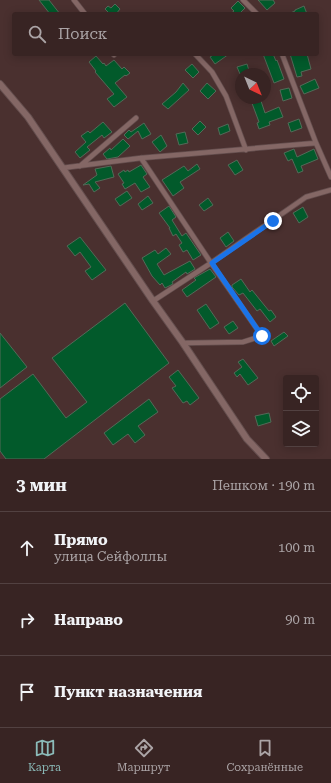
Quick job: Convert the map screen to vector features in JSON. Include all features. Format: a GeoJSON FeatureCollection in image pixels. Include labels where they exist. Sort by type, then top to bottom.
{"type":"FeatureCollection","features":[{"type":"Feature","properties":{"kind":"street"},"geometry":{"type":"LineString","coordinates":[[74,0],[83,12]]}},
{"type":"Feature","properties":{"kind":"street"},"geometry":{"type":"LineString","coordinates":[[243,0],[255,12]]}},
{"type":"Feature","properties":{"kind":"street"},"geometry":{"type":"LineString","coordinates":[[197,56],[212,72],[226,96],[246,150]]}},
{"type":"Feature","properties":{"kind":"street"},"geometry":{"type":"LineString","coordinates":[[283,56],[316,143],[331,177]]}},
{"type":"Feature","properties":{"kind":"street"},"geometry":{"type":"LineString","coordinates":[[0,84],[28,117],[153,301],[183,342],[247,439],[266,459]]}},
{"type":"Feature","properties":{"kind":"street"},"geometry":{"type":"LineString","coordinates":[[80,166],[136,118]]}},
{"type":"Feature","properties":{"kind":"street"},"geometry":{"type":"LineString","coordinates":[[62,168],[141,158],[316,143]]}},
{"type":"Feature","properties":{"kind":"street"},"geometry":{"type":"LineString","coordinates":[[141,158],[262,336],[243,342],[183,342]]}},
{"type":"Feature","properties":{"kind":"street"},"geometry":{"type":"LineString","coordinates":[[153,301],[212,263],[306,197],[331,190]]}},
{"type":"Feature","properties":{"kind":"building"},"geometry":{"type":"Polygon","coordinates":[[[39,0],[49,0],[58,12],[48,12],[39,0]]]}},
{"type":"Feature","properties":{"kind":"building"},"geometry":{"type":"Polygon","coordinates":[[[258,0],[273,0],[275,3],[267,10],[258,0]]]}},
{"type":"Feature","properties":{"kind":"building"},"geometry":{"type":"Polygon","coordinates":[[[238,1],[245,8],[241,12],[233,12],[234,11],[231,8],[238,1]]]}},
{"type":"Feature","properties":{"kind":"building"},"geometry":{"type":"Polygon","coordinates":[[[115,4],[120,9],[118,12],[108,12],[105,9],[108,6],[111,8],[115,4]]]}},
{"type":"Feature","properties":{"kind":"building"},"geometry":{"type":"Polygon","coordinates":[[[304,6],[306,12],[293,12],[304,6]]]}},
{"type":"Feature","properties":{"kind":"building"},"geometry":{"type":"Polygon","coordinates":[[[96,56],[106,66],[114,60],[122,69],[124,67],[130,73],[115,83],[127,97],[114,107],[107,99],[114,94],[95,72],[96,71],[89,62],[96,56]]]}},
{"type":"Feature","properties":{"kind":"building"},"geometry":{"type":"Polygon","coordinates":[[[212,56],[226,56],[215,64],[210,57],[212,56]]]}},
{"type":"Feature","properties":{"kind":"building"},"geometry":{"type":"Polygon","coordinates":[[[264,56],[274,56],[276,61],[277,60],[284,79],[274,83],[271,75],[271,68],[268,68],[264,56]]]}},
{"type":"Feature","properties":{"kind":"building"},"geometry":{"type":"Polygon","coordinates":[[[291,56],[308,56],[311,69],[301,72],[302,76],[297,77],[291,56]]]}},
{"type":"Feature","properties":{"kind":"building"},"geometry":{"type":"Polygon","coordinates":[[[192,64],[199,72],[193,78],[185,70],[192,64]]]}},
{"type":"Feature","properties":{"kind":"building"},"geometry":{"type":"Polygon","coordinates":[[[247,64],[248,68],[237,68],[247,64]]]}},
{"type":"Feature","properties":{"kind":"building"},"geometry":{"type":"Polygon","coordinates":[[[315,79],[319,88],[304,94],[300,86],[315,79]]]}},
{"type":"Feature","properties":{"kind":"building"},"geometry":{"type":"Polygon","coordinates":[[[183,83],[189,90],[168,109],[162,104],[176,92],[183,83]]]}},
{"type":"Feature","properties":{"kind":"building"},"geometry":{"type":"Polygon","coordinates":[[[207,83],[216,91],[208,99],[200,91],[207,83]]]}},
{"type":"Feature","properties":{"kind":"building"},"geometry":{"type":"Polygon","coordinates":[[[289,88],[292,98],[283,101],[280,90],[289,88]]]}},
{"type":"Feature","properties":{"kind":"building"},"geometry":{"type":"Polygon","coordinates":[[[252,104],[262,104],[265,113],[279,107],[283,117],[269,122],[270,125],[259,129],[257,123],[259,122],[252,104]]]}},
{"type":"Feature","properties":{"kind":"building"},"geometry":{"type":"Polygon","coordinates":[[[299,119],[302,128],[291,132],[288,123],[299,119]]]}},
{"type":"Feature","properties":{"kind":"building"},"geometry":{"type":"Polygon","coordinates":[[[200,121],[206,127],[198,135],[192,129],[200,121]]]}},
{"type":"Feature","properties":{"kind":"building"},"geometry":{"type":"Polygon","coordinates":[[[103,122],[112,132],[104,138],[102,135],[87,147],[90,150],[80,158],[75,152],[86,142],[81,136],[88,131],[90,133],[103,122]]]}},
{"type":"Feature","properties":{"kind":"building"},"geometry":{"type":"Polygon","coordinates":[[[144,123],[151,134],[142,139],[138,131],[128,139],[124,135],[129,130],[131,132],[144,123]]]}},
{"type":"Feature","properties":{"kind":"building"},"geometry":{"type":"Polygon","coordinates":[[[228,124],[230,131],[220,135],[218,128],[228,124]]]}},
{"type":"Feature","properties":{"kind":"building"},"geometry":{"type":"Polygon","coordinates":[[[185,132],[188,143],[179,145],[176,134],[185,132]]]}},
{"type":"Feature","properties":{"kind":"building"},"geometry":{"type":"Polygon","coordinates":[[[161,135],[167,146],[160,152],[152,142],[161,135]]]}},
{"type":"Feature","properties":{"kind":"building"},"geometry":{"type":"Polygon","coordinates":[[[123,139],[130,146],[118,157],[107,159],[103,154],[110,148],[111,150],[123,139]]]}},
{"type":"Feature","properties":{"kind":"building"},"geometry":{"type":"Polygon","coordinates":[[[294,149],[297,157],[314,149],[318,159],[301,166],[303,171],[298,173],[292,159],[288,161],[284,153],[294,149]]]}},
{"type":"Feature","properties":{"kind":"building"},"geometry":{"type":"Polygon","coordinates":[[[237,160],[243,170],[235,175],[228,165],[237,160]]]}},
{"type":"Feature","properties":{"kind":"building"},"geometry":{"type":"Polygon","coordinates":[[[197,164],[200,169],[180,182],[184,188],[173,196],[162,180],[184,166],[188,171],[197,164]]]}},
{"type":"Feature","properties":{"kind":"building"},"geometry":{"type":"Polygon","coordinates":[[[141,165],[147,174],[143,177],[150,187],[141,192],[135,183],[125,189],[122,184],[124,183],[118,174],[124,170],[125,172],[128,170],[129,172],[141,165]]]}},
{"type":"Feature","properties":{"kind":"building"},"geometry":{"type":"Polygon","coordinates":[[[111,166],[114,177],[95,182],[100,188],[94,192],[89,184],[83,185],[97,175],[95,169],[111,166]]]}},
{"type":"Feature","properties":{"kind":"building"},"geometry":{"type":"Polygon","coordinates":[[[127,191],[132,198],[120,206],[115,199],[127,191]]]}},
{"type":"Feature","properties":{"kind":"building"},"geometry":{"type":"Polygon","coordinates":[[[148,196],[153,203],[142,210],[138,204],[148,196]]]}},
{"type":"Feature","properties":{"kind":"building"},"geometry":{"type":"Polygon","coordinates":[[[208,198],[213,205],[204,211],[199,205],[208,198]]]}},
{"type":"Feature","properties":{"kind":"building"},"geometry":{"type":"Polygon","coordinates":[[[169,206],[176,217],[172,220],[182,236],[186,233],[201,255],[193,260],[187,250],[183,252],[179,245],[182,243],[176,234],[173,236],[170,228],[159,213],[169,206]]]}},
{"type":"Feature","properties":{"kind":"building"},"geometry":{"type":"Polygon","coordinates":[[[303,207],[308,217],[299,223],[293,213],[303,207]]]}},
{"type":"Feature","properties":{"kind":"building"},"geometry":{"type":"Polygon","coordinates":[[[228,232],[234,241],[226,247],[220,238],[228,232]]]}},
{"type":"Feature","properties":{"kind":"building"},"geometry":{"type":"Polygon","coordinates":[[[80,237],[106,270],[92,280],[85,271],[91,267],[80,252],[75,256],[67,246],[80,237]]]}},
{"type":"Feature","properties":{"kind":"building"},"geometry":{"type":"Polygon","coordinates":[[[166,248],[171,254],[157,264],[164,275],[190,261],[195,269],[187,274],[186,272],[172,282],[173,284],[165,288],[162,283],[160,285],[152,276],[142,258],[155,250],[158,254],[166,248]]]}},
{"type":"Feature","properties":{"kind":"building"},"geometry":{"type":"Polygon","coordinates":[[[210,269],[216,277],[187,297],[182,290],[196,280],[194,278],[210,269]]]}},
{"type":"Feature","properties":{"kind":"building"},"geometry":{"type":"Polygon","coordinates":[[[241,279],[250,292],[252,290],[269,311],[271,310],[276,317],[270,322],[260,309],[257,311],[243,293],[239,295],[232,287],[232,285],[241,279]]]}},
{"type":"Feature","properties":{"kind":"building"},"geometry":{"type":"Polygon","coordinates":[[[125,303],[169,363],[44,459],[6,459],[0,451],[0,399],[33,374],[66,418],[87,402],[52,358],[125,303]]]}},
{"type":"Feature","properties":{"kind":"building"},"geometry":{"type":"Polygon","coordinates":[[[206,304],[219,323],[210,329],[197,310],[206,304]]]}},
{"type":"Feature","properties":{"kind":"building"},"geometry":{"type":"Polygon","coordinates":[[[233,321],[238,328],[229,334],[224,327],[233,321]]]}},
{"type":"Feature","properties":{"kind":"building"},"geometry":{"type":"Polygon","coordinates":[[[284,332],[288,336],[274,346],[271,341],[284,332]]]}},
{"type":"Feature","properties":{"kind":"building"},"geometry":{"type":"Polygon","coordinates":[[[0,333],[27,367],[0,388],[0,333]]]}},
{"type":"Feature","properties":{"kind":"building"},"geometry":{"type":"Polygon","coordinates":[[[243,359],[258,378],[248,385],[240,374],[237,377],[234,373],[242,367],[238,362],[243,359]]]}},
{"type":"Feature","properties":{"kind":"building"},"geometry":{"type":"Polygon","coordinates":[[[178,370],[199,398],[190,405],[187,401],[183,403],[172,388],[176,386],[169,377],[178,370]]]}},
{"type":"Feature","properties":{"kind":"building"},"geometry":{"type":"Polygon","coordinates":[[[149,399],[158,412],[138,426],[145,435],[135,443],[128,434],[113,445],[104,433],[149,399]]]}},
{"type":"Feature","properties":{"kind":"building"},"geometry":{"type":"Polygon","coordinates":[[[269,413],[271,422],[258,426],[255,416],[269,413]]]}},
{"type":"Feature","properties":{"kind":"route"},"geometry":{"type":"LineString","coordinates":[[262,336],[212,263],[273,221]]}}]}
